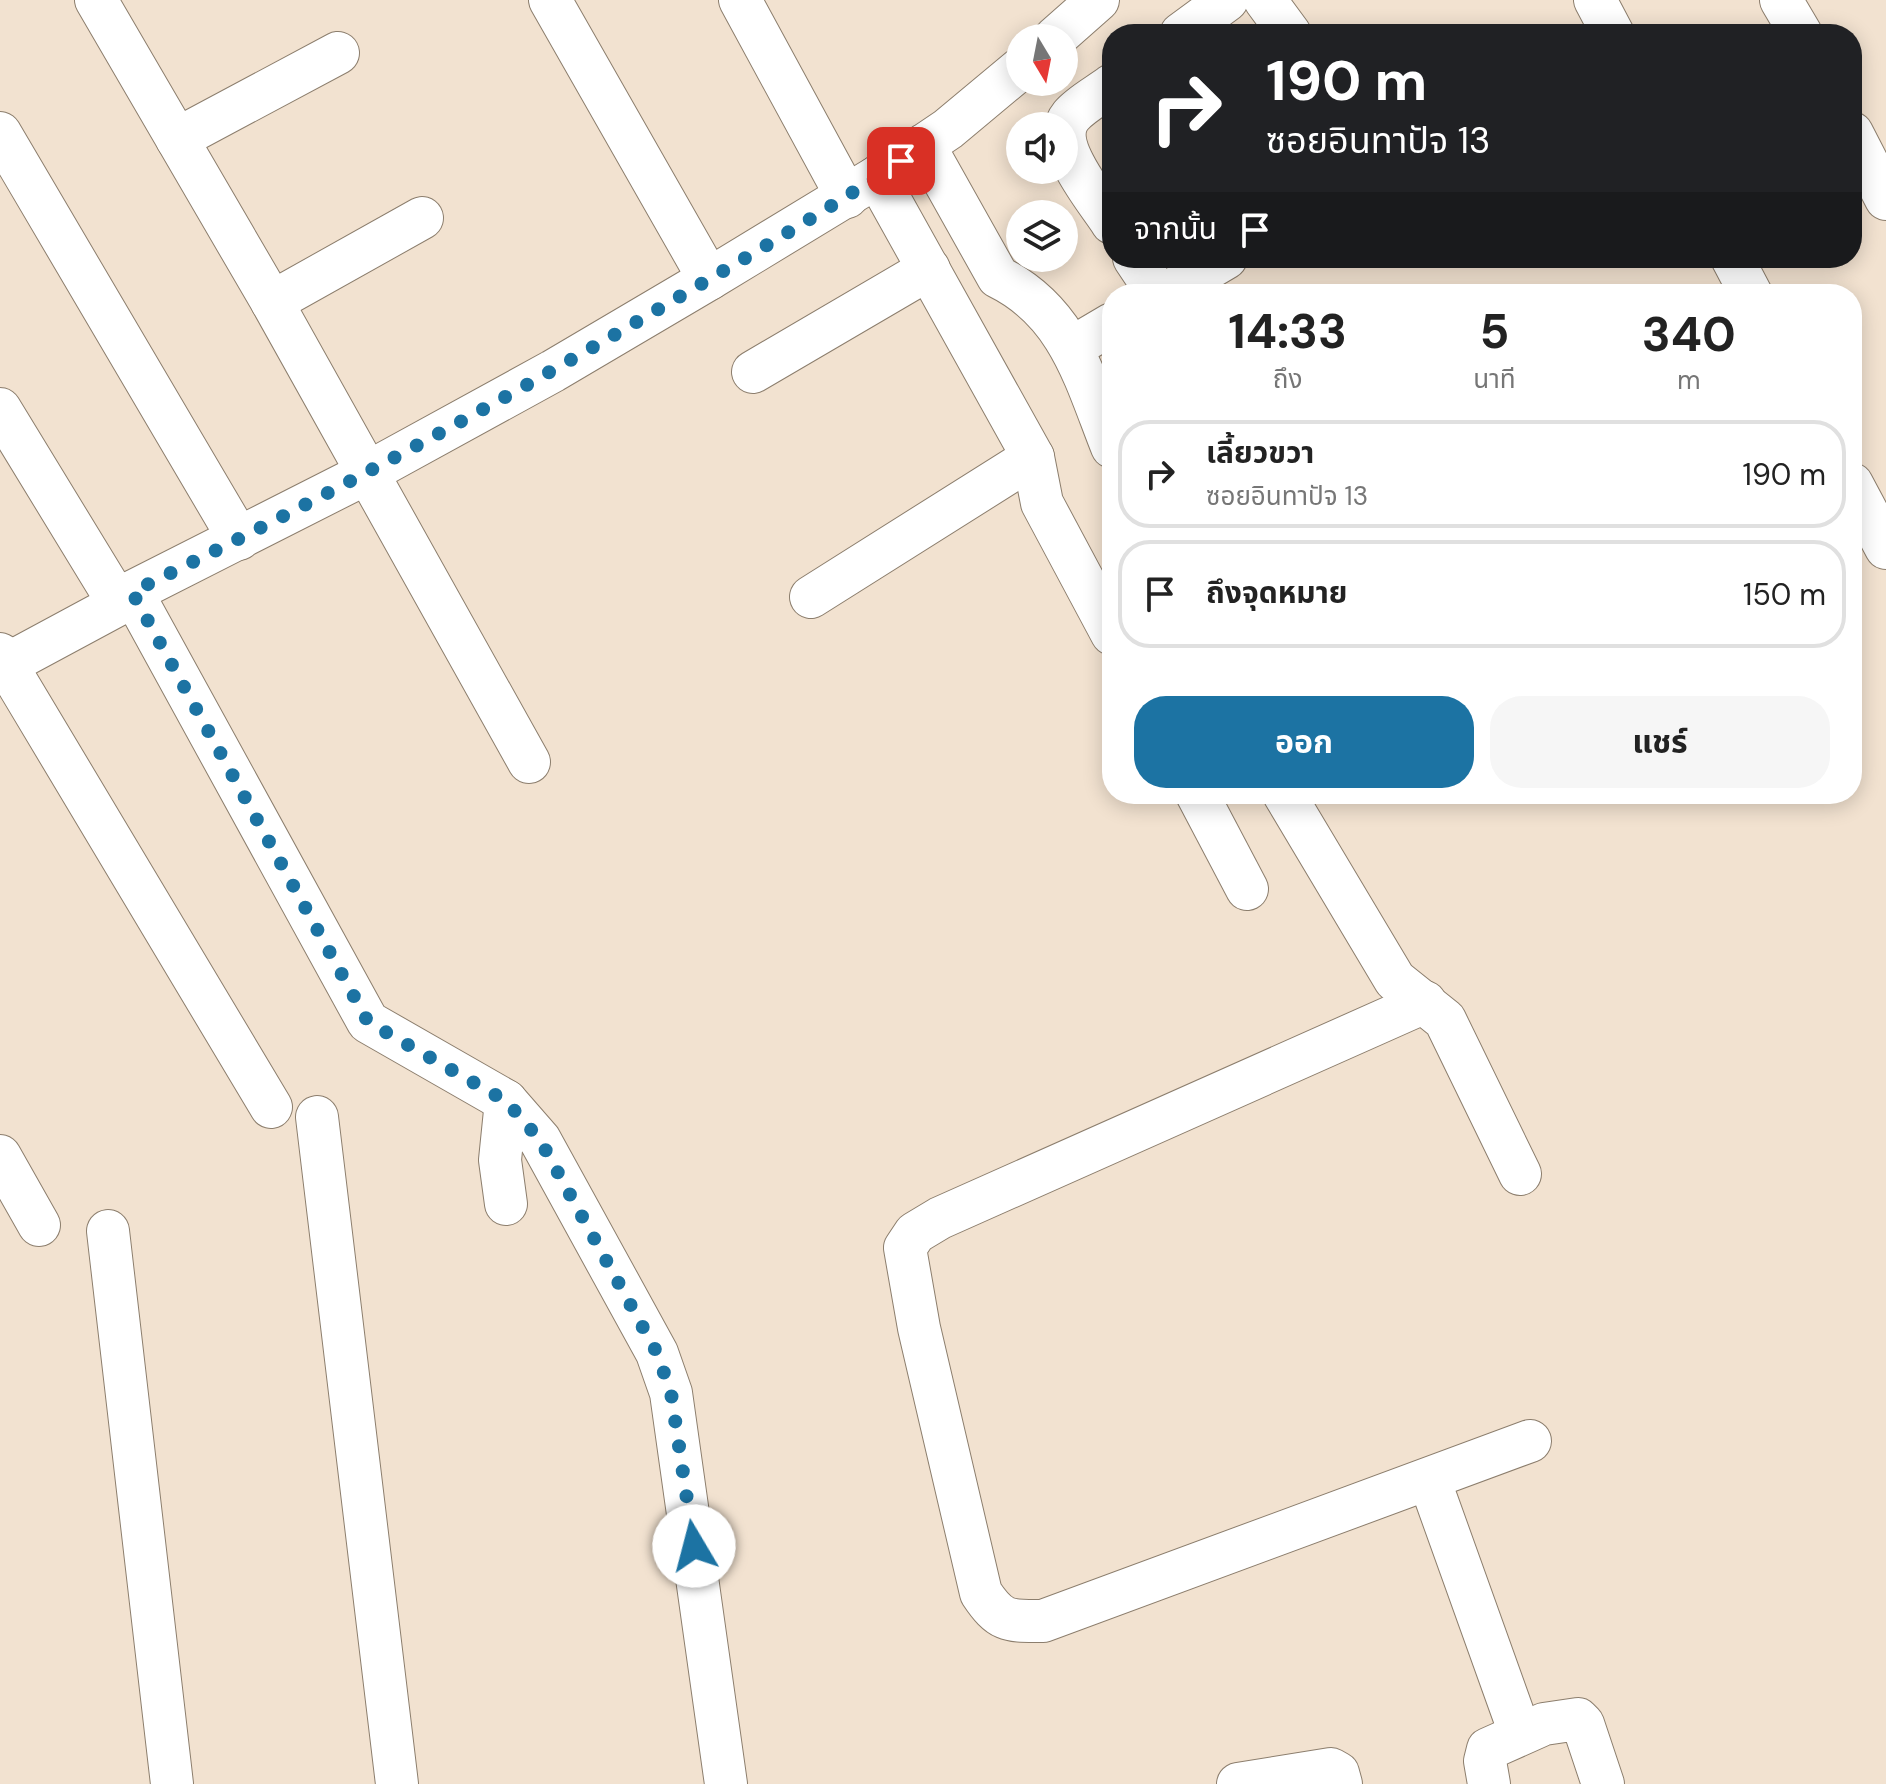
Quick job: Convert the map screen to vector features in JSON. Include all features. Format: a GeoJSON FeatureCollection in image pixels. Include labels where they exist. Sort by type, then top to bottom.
{"type":"FeatureCollection","features":[{"type":"Feature","properties":{"kind":"street"},"geometry":{"type":"LineString","coordinates":[[96,0],[272,302],[529,762]]}},
{"type":"Feature","properties":{"kind":"street"},"geometry":{"type":"LineString","coordinates":[[550,0],[709,279]]}},
{"type":"Feature","properties":{"kind":"street"},"geometry":{"type":"LineString","coordinates":[[740,0],[862,187],[929,269],[1033,457],[1042,503],[1102,615]]}},
{"type":"Feature","properties":{"kind":"street"},"geometry":{"type":"LineString","coordinates":[[1195,24],[1227,0]]}},
{"type":"Feature","properties":{"kind":"street"},"geometry":{"type":"LineString","coordinates":[[1265,0],[1283,24]]}},
{"type":"Feature","properties":{"kind":"street"},"geometry":{"type":"LineString","coordinates":[[1595,0],[1608,24]]}},
{"type":"Feature","properties":{"kind":"street"},"geometry":{"type":"LineString","coordinates":[[1781,0],[1795,24]]}},
{"type":"Feature","properties":{"kind":"street"},"geometry":{"type":"LineString","coordinates":[[1070,24],[1094,2]]}},
{"type":"Feature","properties":{"kind":"street"},"geometry":{"type":"LineString","coordinates":[[177,139],[338,53]]}},
{"type":"Feature","properties":{"kind":"street"},"geometry":{"type":"LineString","coordinates":[[271,1107],[2,662],[367,473],[553,371],[862,187],[924,145],[1006,80]]}},
{"type":"Feature","properties":{"kind":"street"},"geometry":{"type":"LineString","coordinates":[[1102,93],[1071,116],[1064,138],[1067,154],[1102,202]]}},
{"type":"Feature","properties":{"kind":"street"},"geometry":{"type":"LineString","coordinates":[[0,133],[239,539]]}},
{"type":"Feature","properties":{"kind":"street"},"geometry":{"type":"LineString","coordinates":[[924,145],[998,277],[1018,287],[1045,311],[1073,347],[1102,421]]}},
{"type":"Feature","properties":{"kind":"street"},"geometry":{"type":"LineString","coordinates":[[1862,152],[1886,199]]}},
{"type":"Feature","properties":{"kind":"street"},"geometry":{"type":"LineString","coordinates":[[272,302],[422,218]]}},
{"type":"Feature","properties":{"kind":"street"},"geometry":{"type":"LineString","coordinates":[[1182,284],[1209,268]]}},
{"type":"Feature","properties":{"kind":"street"},"geometry":{"type":"LineString","coordinates":[[753,372],[929,269]]}},
{"type":"Feature","properties":{"kind":"street"},"geometry":{"type":"LineString","coordinates":[[1073,347],[1102,330]]}},
{"type":"Feature","properties":{"kind":"street"},"geometry":{"type":"LineString","coordinates":[[0,409],[126,598],[368,1022],[506,1101],[540,1140],[657,1353],[671,1393],[682,1457],[726,1784]]}},
{"type":"Feature","properties":{"kind":"street"},"geometry":{"type":"LineString","coordinates":[[811,597],[1033,457]]}},
{"type":"Feature","properties":{"kind":"street"},"geometry":{"type":"LineString","coordinates":[[1862,503],[1886,548]]}},
{"type":"Feature","properties":{"kind":"street"},"geometry":{"type":"LineString","coordinates":[[1202,804],[1247,889]]}},
{"type":"Feature","properties":{"kind":"street"},"geometry":{"type":"LineString","coordinates":[[1290,804],[1395,980],[1445,1020],[1520,1174]]}},
{"type":"Feature","properties":{"kind":"street"},"geometry":{"type":"LineString","coordinates":[[1425,1002],[940,1218],[915,1233],[905,1248],[919,1328],[981,1593],[994,1612],[1007,1621],[1043,1621],[1530,1441]]}},
{"type":"Feature","properties":{"kind":"street"},"geometry":{"type":"LineString","coordinates":[[506,1101],[500,1160],[506,1204]]}},
{"type":"Feature","properties":{"kind":"street"},"geometry":{"type":"LineString","coordinates":[[317,1117],[397,1784]]}},
{"type":"Feature","properties":{"kind":"street"},"geometry":{"type":"LineString","coordinates":[[0,1156],[39,1225]]}},
{"type":"Feature","properties":{"kind":"street"},"geometry":{"type":"LineString","coordinates":[[108,1231],[172,1784]]}},
{"type":"Feature","properties":{"kind":"street"},"geometry":{"type":"LineString","coordinates":[[1429,1479],[1520,1733]]}},
{"type":"Feature","properties":{"kind":"street"},"geometry":{"type":"LineString","coordinates":[[1489,1784],[1485,1761],[1488,1749],[1544,1724],[1578,1719],[1583,1724],[1603,1784]]}},
{"type":"Feature","properties":{"kind":"street"},"geometry":{"type":"LineString","coordinates":[[1238,1784],[1331,1769],[1338,1773],[1341,1784]]}},
{"type":"Feature","properties":{"kind":"route"},"geometry":{"type":"LineString","coordinates":[[694,1546],[671,1393],[657,1353],[540,1140],[506,1101],[368,1022],[132,592],[367,473],[553,371],[847,197],[901,161]]}}]}
